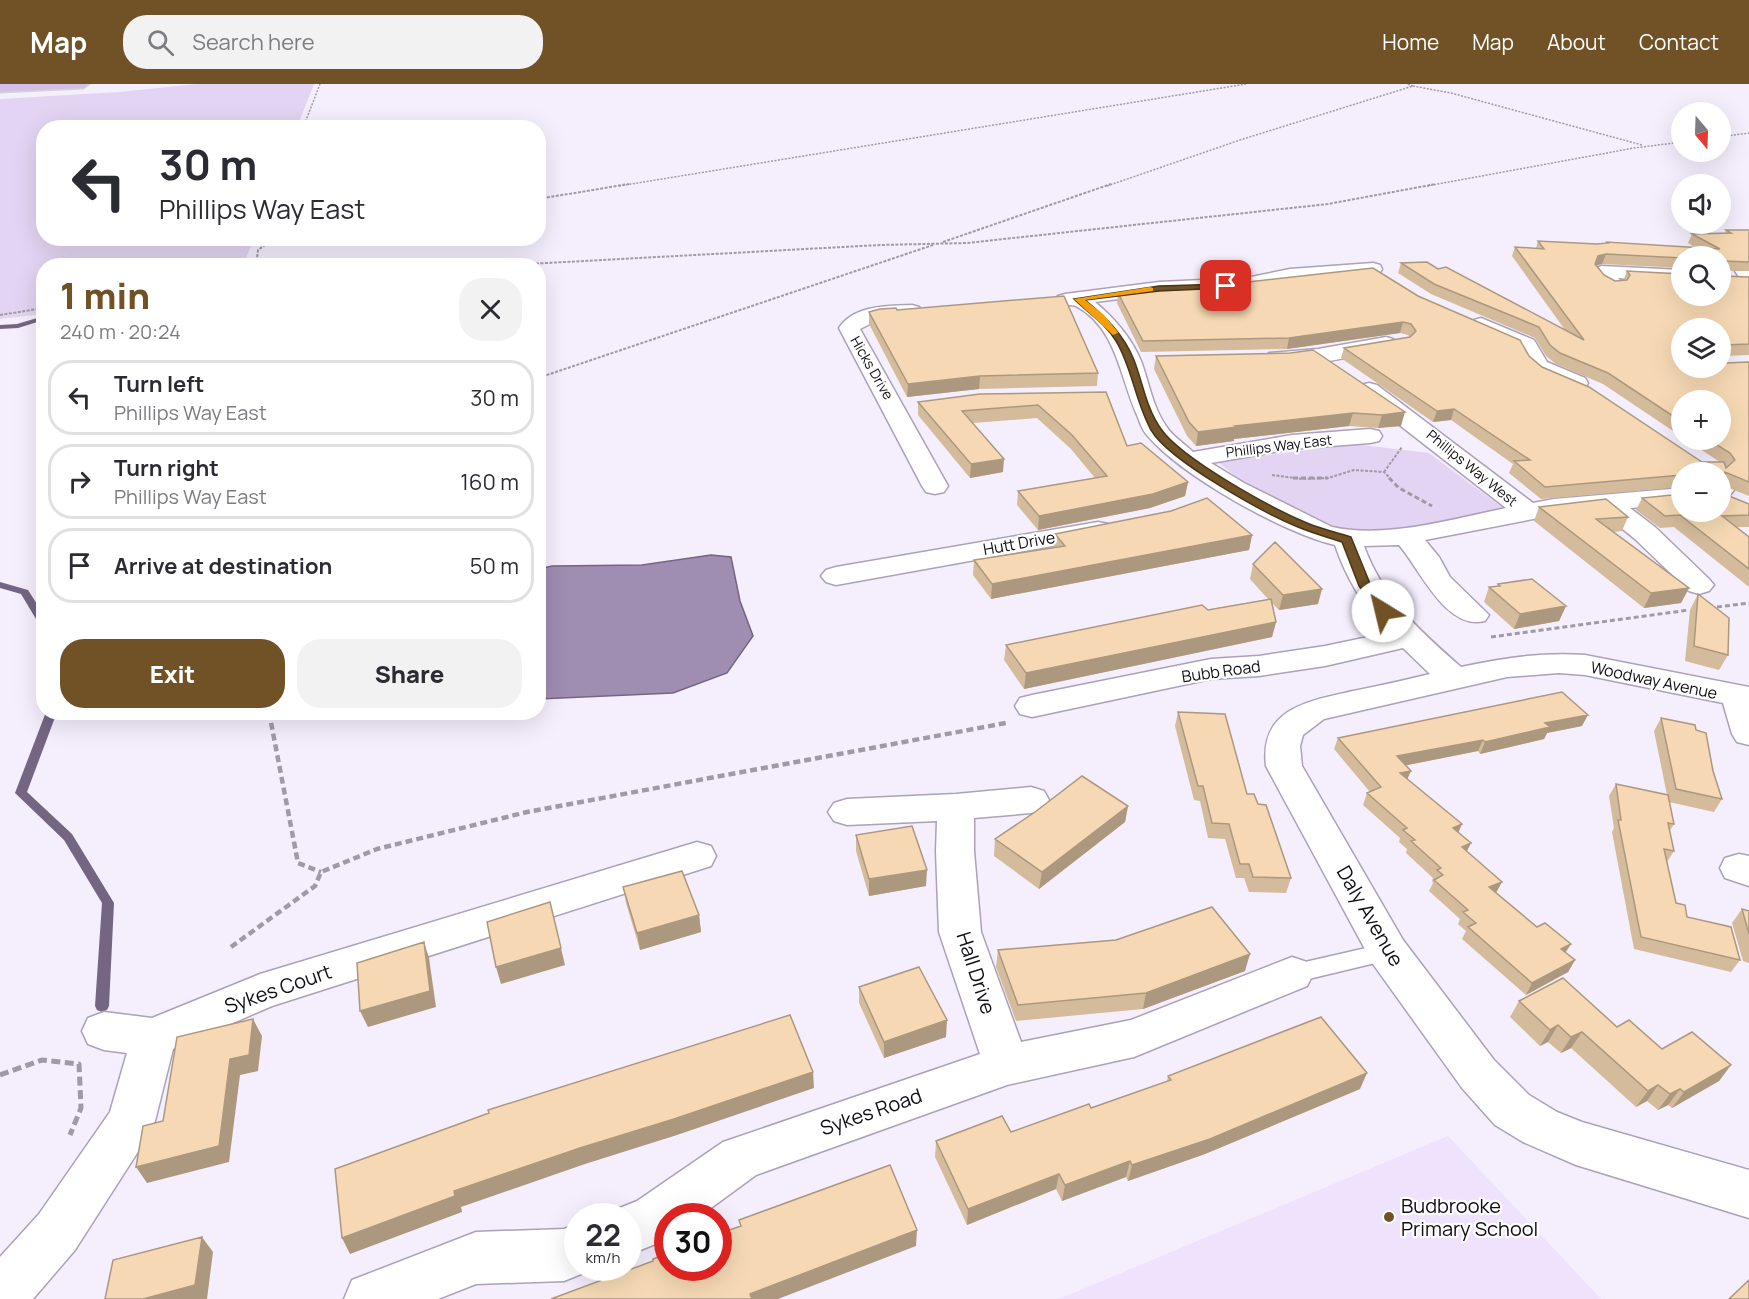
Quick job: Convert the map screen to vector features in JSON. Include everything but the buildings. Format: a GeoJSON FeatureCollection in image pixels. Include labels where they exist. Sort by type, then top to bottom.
{"type":"FeatureCollection","features":[{"type":"Feature","properties":{"kind":"main road"},"geometry":{"type":"LineString","coordinates":[[2,89],[83,84]]}},
{"type":"Feature","properties":{"kind":"street"},"geometry":{"type":"LineString","coordinates":[[1743,279],[1744,271],[1749,265]]}},
{"type":"Feature","properties":{"kind":"street"},"geometry":{"type":"LineString","coordinates":[[1044,301],[1078,299],[1159,288],[1226,286],[1290,275],[1366,270]]}},
{"type":"Feature","properties":{"kind":"street"},"geometry":{"type":"LineString","coordinates":[[1614,285],[1602,272],[1671,275]]}},
{"type":"Feature","properties":{"kind":"street","name":"Phillips Way East"},"geometry":{"type":"LineString","coordinates":[[1078,299],[1101,317],[1141,361],[1139,395],[1156,431],[1188,460],[1235,489],[1302,525],[1347,539]]}},
{"type":"Feature","properties":{"kind":"street","name":"Hicks Drive"},"geometry":{"type":"LineString","coordinates":[[927,310],[879,313],[855,320],[849,328],[872,373],[906,406],[910,441],[935,486]]}},
{"type":"Feature","properties":{"kind":"street"},"geometry":{"type":"LineString","coordinates":[[1463,318],[1526,345],[1535,361],[1547,372],[1594,391]]}},
{"type":"Feature","properties":{"kind":"street"},"geometry":{"type":"LineString","coordinates":[[1255,359],[1318,354],[1400,341]]}},
{"type":"Feature","properties":{"kind":"street","name":"Phillips Way West"},"geometry":{"type":"LineString","coordinates":[[1318,354],[1351,377],[1408,427],[1456,458],[1526,511]]}},
{"type":"Feature","properties":{"kind":"street"},"geometry":{"type":"LineString","coordinates":[[1116,395],[1139,395]]}},
{"type":"Feature","properties":{"kind":"street","name":"Phillips Way East"},"geometry":{"type":"LineString","coordinates":[[1188,460],[1292,442],[1371,436]]}},
{"type":"Feature","properties":{"kind":"street"},"geometry":{"type":"LineString","coordinates":[[1205,501],[1235,489]]}},
{"type":"Feature","properties":{"kind":"street","name":"Phillips Way West"},"geometry":{"type":"LineString","coordinates":[[1347,539],[1406,536],[1526,511],[1671,497]]}},
{"type":"Feature","properties":{"kind":"street"},"geometry":{"type":"LineString","coordinates":[[1605,502],[1645,533],[1701,601]]}},
{"type":"Feature","properties":{"kind":"street","name":"Hutt Drive"},"geometry":{"type":"LineString","coordinates":[[836,576],[1125,524]]}},
{"type":"Feature","properties":{"kind":"street"},"geometry":{"type":"LineString","coordinates":[[1406,536],[1425,557],[1438,582],[1481,626]]}},
{"type":"Feature","properties":{"kind":"street"},"geometry":{"type":"LineString","coordinates":[[1347,539],[1365,586],[1383,611],[1454,678]]}},
{"type":"Feature","properties":{"kind":"street","name":"Bubb Road"},"geometry":{"type":"LineString","coordinates":[[1020,714],[1211,669],[1259,666],[1324,656],[1410,637]]}},
{"type":"Feature","properties":{"kind":"street","name":"Daly Avenue"},"geometry":{"type":"LineString","coordinates":[[1559,663],[1507,667],[1313,711],[1297,720],[1286,731],[1281,748],[1284,766],[1388,952],[1478,1074],[1512,1110],[1540,1127],[1576,1143],[1749,1194]]}},
{"type":"Feature","properties":{"kind":"street","name":"Woodway Avenue"},"geometry":{"type":"LineString","coordinates":[[1559,663],[1743,697]]}},
{"type":"Feature","properties":{"kind":"street"},"geometry":{"type":"LineString","coordinates":[[1743,697],[1749,734]]}},
{"type":"Feature","properties":{"kind":"street"},"geometry":{"type":"LineString","coordinates":[[847,812],[956,807],[1030,800]]}},
{"type":"Feature","properties":{"kind":"street","name":"Hall Drive"},"geometry":{"type":"LineString","coordinates":[[956,807],[955,851],[960,932],[1007,1065]]}},
{"type":"Feature","properties":{"kind":"street","name":"Sykes Court"},"geometry":{"type":"LineString","coordinates":[[154,1037],[260,992],[697,856]]}},
{"type":"Feature","properties":{"kind":"street","name":"Sykes Road"},"geometry":{"type":"LineString","coordinates":[[642,1225],[655,1220],[740,1158],[1007,1065],[1134,1038],[1292,974]]}},
{"type":"Feature","properties":{"kind":"street"},"geometry":{"type":"LineString","coordinates":[[0,1296],[57,1232],[130,1121],[154,1037],[104,1031]]}},
{"type":"Feature","properties":{"kind":"street"},"geometry":{"type":"LineString","coordinates":[[371,1299],[476,1257],[564,1255]]}},
{"type":"Feature","properties":{"kind":"lane"},"geometry":{"type":"LineString","coordinates":[[1292,974],[1388,952]]}},
{"type":"Feature","properties":{"kind":"path"},"geometry":{"type":"LineString","coordinates":[[306,120],[320,84]]}},
{"type":"Feature","properties":{"kind":"path"},"geometry":{"type":"LineString","coordinates":[[546,198],[1246,84]]}},
{"type":"Feature","properties":{"kind":"path"},"geometry":{"type":"LineString","coordinates":[[1407,84],[1451,93],[1646,146]]}},
{"type":"Feature","properties":{"kind":"path"},"geometry":{"type":"LineString","coordinates":[[546,375],[1240,140],[1413,86]]}},
{"type":"Feature","properties":{"kind":"path"},"geometry":{"type":"LineString","coordinates":[[1731,135],[1749,133]]}},
{"type":"Feature","properties":{"kind":"path"},"geometry":{"type":"LineString","coordinates":[[546,263],[937,244],[1058,234],[1328,204],[1671,143]]}},
{"type":"Feature","properties":{"kind":"path"},"geometry":{"type":"LineString","coordinates":[[257,258],[258,249],[264,246]]}},
{"type":"Feature","properties":{"kind":"path"},"geometry":{"type":"LineString","coordinates":[[0,315],[36,309]]}},
{"type":"Feature","properties":{"kind":"path"},"geometry":{"type":"LineString","coordinates":[[1384,472],[1408,427]]}},
{"type":"Feature","properties":{"kind":"path"},"geometry":{"type":"LineString","coordinates":[[1267,475],[1302,479],[1328,478],[1354,471],[1384,472],[1399,488],[1425,501],[1460,525]]}},
{"type":"Feature","properties":{"kind":"path"},"geometry":{"type":"LineString","coordinates":[[1481,626],[1701,601],[1749,603]]}},
{"type":"Feature","properties":{"kind":"path"},"geometry":{"type":"LineString","coordinates":[[271,720],[298,863],[321,872],[377,849],[527,812],[1020,714]]}},
{"type":"Feature","properties":{"kind":"path"},"geometry":{"type":"LineString","coordinates":[[231,947],[315,886],[321,872]]}},
{"type":"Feature","properties":{"kind":"path"},"geometry":{"type":"LineString","coordinates":[[0,1075],[42,1060],[79,1064],[81,1108],[68,1141]]}},
{"type":"Feature","properties":{"kind":"shaded area"},"geometry":{"type":"Polygon","coordinates":[[[197,84],[314,84],[300,120],[36,120],[36,246],[251,246],[246,258],[36,258],[36,315],[0,319],[0,99],[119,92],[197,84]]]}},
{"type":"Feature","properties":{"kind":"shaded area"},"geometry":{"type":"Polygon","coordinates":[[[1354,444],[1429,453],[1503,508],[1406,529],[1348,531],[1312,521],[1278,505],[1247,485],[1218,462],[1354,444]]]}},
{"type":"Feature","properties":{"kind":"shaded area"},"geometry":{"type":"Polygon","coordinates":[[[711,555],[731,557],[740,601],[753,636],[727,673],[673,693],[546,699],[546,567],[642,565],[711,555]]]}},
{"type":"Feature","properties":{"kind":"shaded area","name":"Budbrooke Primary School"},"geometry":{"type":"Polygon","coordinates":[[[1448,1136],[1601,1299],[1059,1299],[1448,1136]]]}},
{"type":"Feature","properties":{"kind":"waterway"},"geometry":{"type":"LineString","coordinates":[[0,327],[18,326],[36,320]]}},
{"type":"Feature","properties":{"kind":"waterway"},"geometry":{"type":"LineString","coordinates":[[0,585],[25,592],[36,611]]}},
{"type":"Feature","properties":{"kind":"waterway"},"geometry":{"type":"LineString","coordinates":[[49,720],[21,793],[68,837],[108,903],[102,1006]]}},
{"type":"Feature","properties":{"kind":"slow traffic"},"geometry":{"type":"LineString","coordinates":[[1113,333],[1101,317],[1078,299],[1150,289]]}},
{"type":"Feature","properties":{"kind":"place","name":"Budbrooke Primary School"},"geometry":{"type":"Point","coordinates":[1389,1217]}},
{"type":"Feature","properties":{"kind":"route"},"geometry":{"type":"LineString","coordinates":[[1226,286],[1159,288],[1078,299],[1101,317],[1120,340],[1130,362],[1139,395],[1156,431],[1188,460],[1235,489],[1302,525],[1324,534],[1347,539],[1352,558],[1365,586],[1383,611]]}}]}
